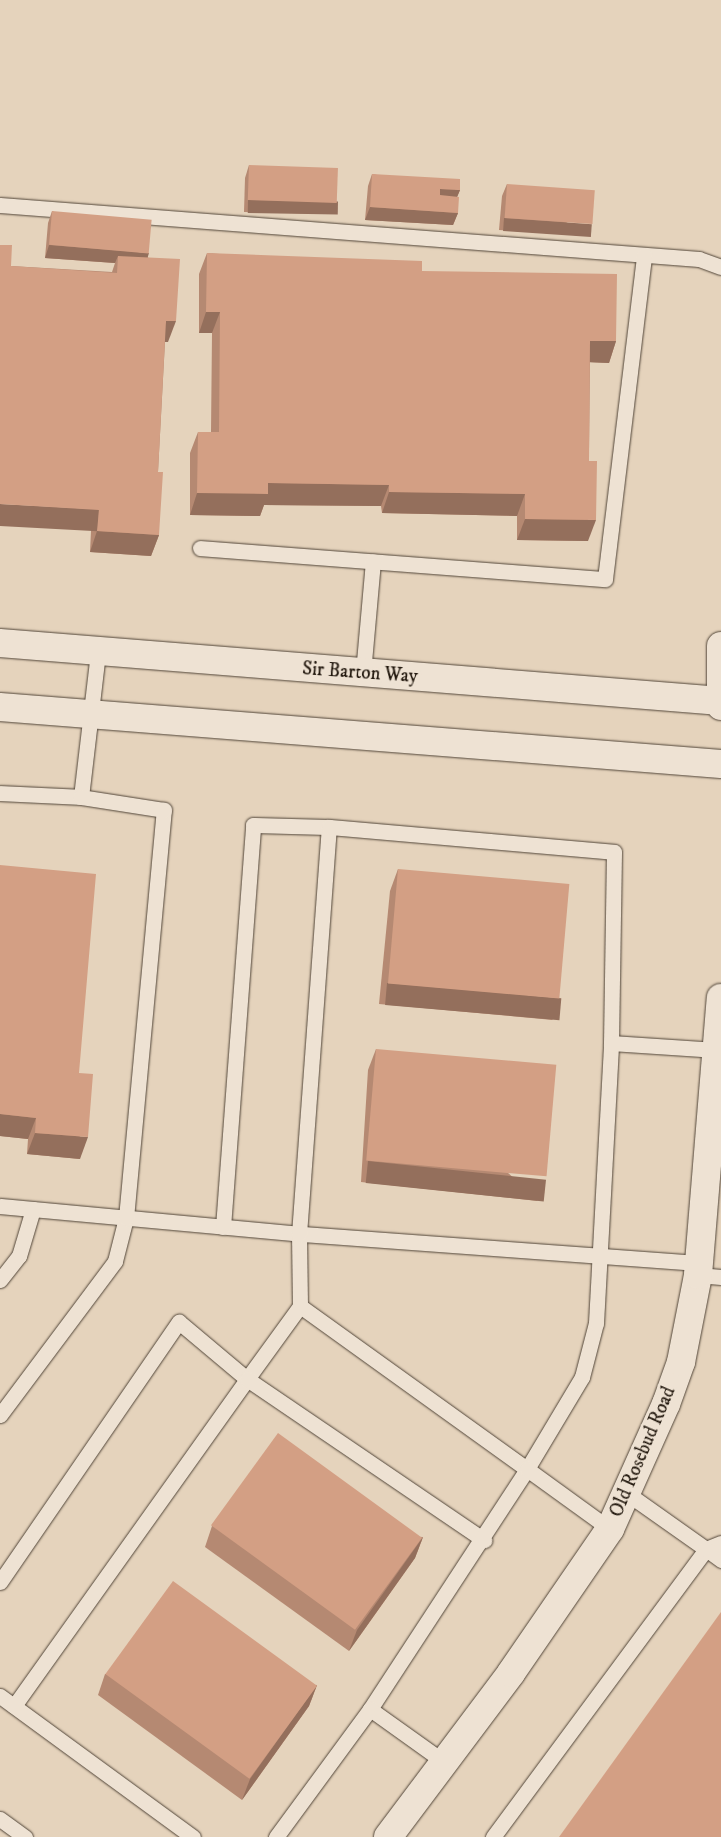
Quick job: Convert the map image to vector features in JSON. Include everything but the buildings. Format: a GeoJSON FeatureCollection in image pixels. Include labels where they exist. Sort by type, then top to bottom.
{"type":"FeatureCollection","features":[{"type":"Feature","properties":{"kind":"main road","name":"Sir Barton Way"},"geometry":{"type":"LineString","coordinates":[[0,643],[98,653],[720,702]]}},
{"type":"Feature","properties":{"kind":"main road"},"geometry":{"type":"LineString","coordinates":[[720,702],[721,646]]}},
{"type":"Feature","properties":{"kind":"main road"},"geometry":{"type":"LineString","coordinates":[[0,707],[721,764]]}},
{"type":"Feature","properties":{"kind":"main road","name":"Old Rosebud Road"},"geometry":{"type":"LineString","coordinates":[[388,1837],[444,1762],[610,1529],[628,1494],[681,1362],[706,1272],[721,998]]}},
{"type":"Feature","properties":{"kind":"lane"},"geometry":{"type":"LineString","coordinates":[[0,205],[698,259],[721,267]]}},
{"type":"Feature","properties":{"kind":"lane"},"geometry":{"type":"LineString","coordinates":[[200,548],[605,579],[644,255]]}},
{"type":"Feature","properties":{"kind":"lane"},"geometry":{"type":"LineString","coordinates":[[363,673],[373,561]]}},
{"type":"Feature","properties":{"kind":"lane"},"geometry":{"type":"LineString","coordinates":[[81,797],[98,653]]}},
{"type":"Feature","properties":{"kind":"lane"},"geometry":{"type":"LineString","coordinates":[[0,793],[81,797],[164,810],[126,1218],[115,1261],[0,1415]]}},
{"type":"Feature","properties":{"kind":"lane"},"geometry":{"type":"LineString","coordinates":[[223,1227],[253,825],[329,827],[614,852],[611,1043],[601,1252],[596,1323],[582,1377],[484,1540],[370,1709],[276,1837]]}},
{"type":"Feature","properties":{"kind":"lane"},"geometry":{"type":"LineString","coordinates":[[14,1706],[300,1306],[299,1234],[329,827]]}},
{"type":"Feature","properties":{"kind":"lane"},"geometry":{"type":"LineString","coordinates":[[611,1043],[717,1050]]}},
{"type":"Feature","properties":{"kind":"lane"},"geometry":{"type":"LineString","coordinates":[[0,1206],[299,1234],[601,1252],[706,1272]]}},
{"type":"Feature","properties":{"kind":"lane"},"geometry":{"type":"LineString","coordinates":[[0,1280],[19,1256],[33,1209]]}},
{"type":"Feature","properties":{"kind":"lane"},"geometry":{"type":"LineString","coordinates":[[300,1306],[610,1529]]}},
{"type":"Feature","properties":{"kind":"lane"},"geometry":{"type":"LineString","coordinates":[[0,1582],[180,1322],[247,1379],[484,1540]]}},
{"type":"Feature","properties":{"kind":"lane"},"geometry":{"type":"LineString","coordinates":[[628,1494],[721,1560]]}},
{"type":"Feature","properties":{"kind":"lane"},"geometry":{"type":"LineString","coordinates":[[493,1837],[706,1549],[721,1543]]}},
{"type":"Feature","properties":{"kind":"lane"},"geometry":{"type":"LineString","coordinates":[[0,1696],[193,1837]]}},
{"type":"Feature","properties":{"kind":"lane"},"geometry":{"type":"LineString","coordinates":[[370,1709],[444,1762]]}},
{"type":"Feature","properties":{"kind":"lane"},"geometry":{"type":"LineString","coordinates":[[0,1819],[26,1837]]}}]}
